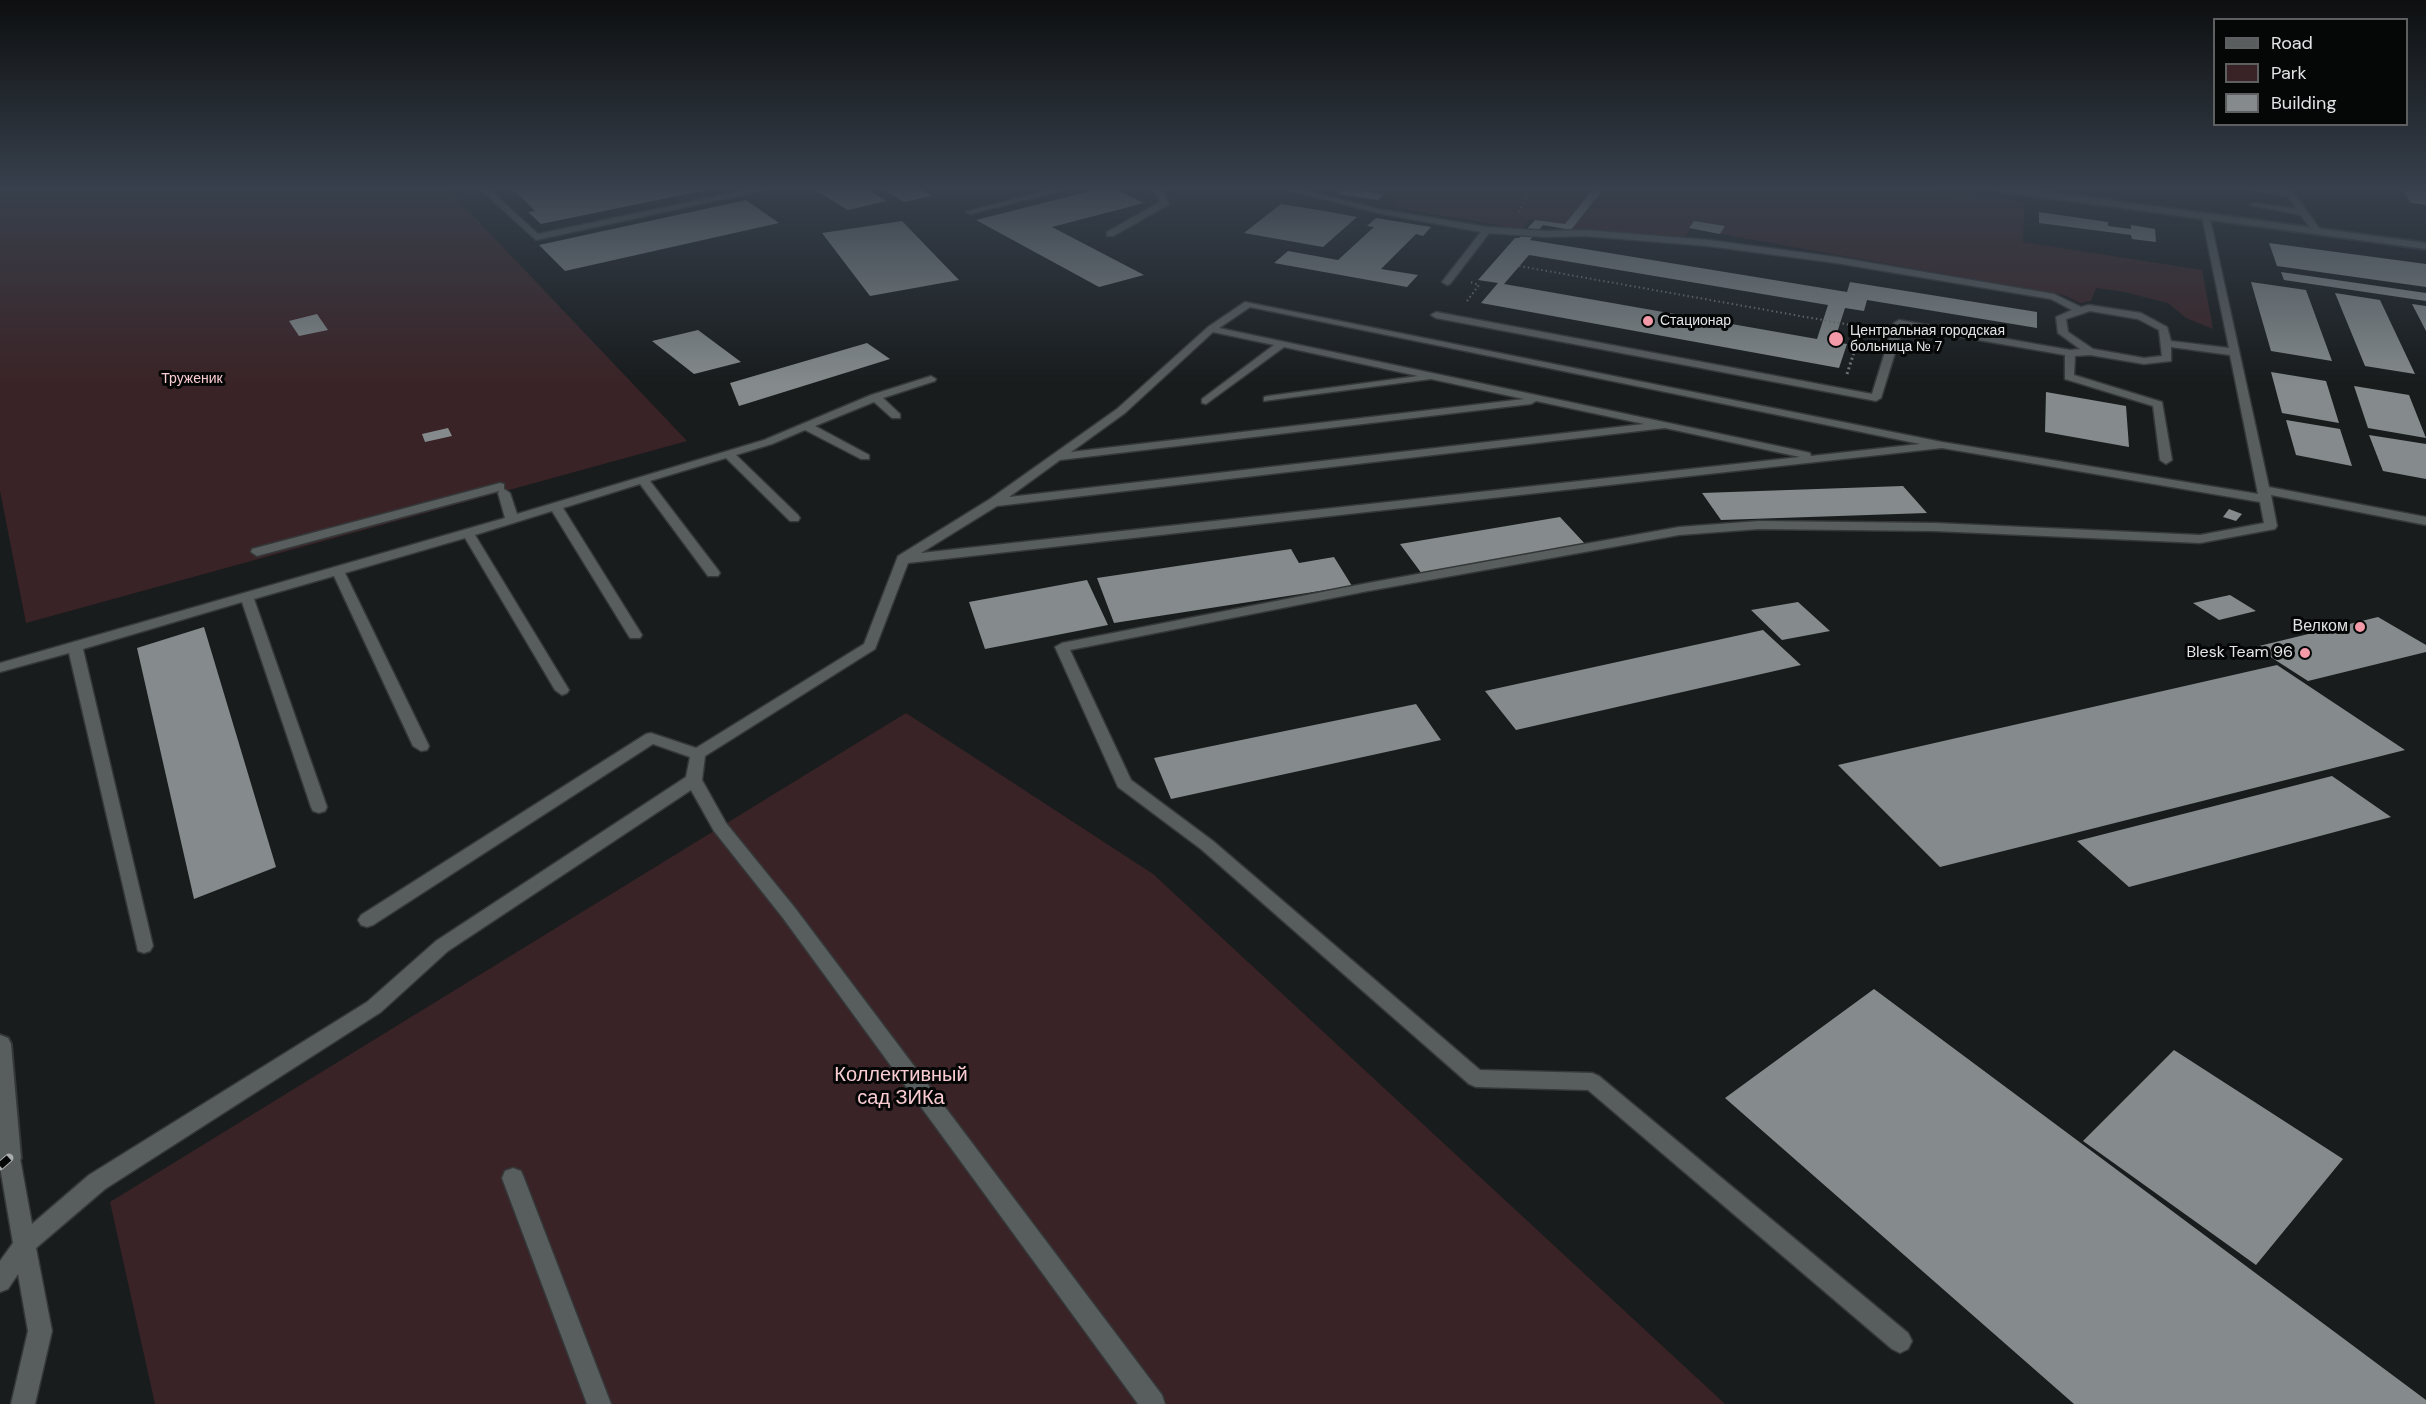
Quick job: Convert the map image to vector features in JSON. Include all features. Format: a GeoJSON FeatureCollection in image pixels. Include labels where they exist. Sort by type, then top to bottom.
{"type":"FeatureCollection","features":[{"type":"Feature","properties":{"kind":"street"},"geometry":{"type":"LineString","coordinates":[[0,1044],[9,1158]]}},
{"type":"Feature","properties":{"kind":"lane"},"geometry":{"type":"LineString","coordinates":[[1450,279],[1469,254]]}},
{"type":"Feature","properties":{"kind":"lane"},"geometry":{"type":"LineString","coordinates":[[1789,254],[2054,297],[2081,310]]}},
{"type":"Feature","properties":{"kind":"lane"},"geometry":{"type":"LineString","coordinates":[[1900,1341],[1592,1082],[1476,1078],[1207,845],[1124,783],[1062,647],[1357,589],[1679,531],[1759,525],[1935,527],[2200,539],[2271,526],[2214,254]]}},
{"type":"Feature","properties":{"kind":"lane"},"geometry":{"type":"LineString","coordinates":[[1153,1404],[789,913],[720,827],[694,780],[698,754],[870,646],[903,559],[994,502],[1121,411],[1211,329],[1248,304],[1942,445],[2426,521]]}},
{"type":"Feature","properties":{"kind":"lane"},"geometry":{"type":"LineString","coordinates":[[1436,315],[1876,398],[1899,323],[2070,353],[2090,352],[2144,361],[2167,359],[2164,329],[2141,316],[2089,308],[2061,317],[2063,333],[2090,352]]}},
{"type":"Feature","properties":{"kind":"lane"},"geometry":{"type":"LineString","coordinates":[[1211,329],[1820,458]]}},
{"type":"Feature","properties":{"kind":"lane"},"geometry":{"type":"LineString","coordinates":[[2166,343],[2234,352]]}},
{"type":"Feature","properties":{"kind":"lane"},"geometry":{"type":"LineString","coordinates":[[1206,401],[1282,344]]}},
{"type":"Feature","properties":{"kind":"lane"},"geometry":{"type":"LineString","coordinates":[[2070,353],[2069,377],[2158,404],[2166,460]]}},
{"type":"Feature","properties":{"kind":"lane"},"geometry":{"type":"LineString","coordinates":[[1268,399],[1438,377]]}},
{"type":"Feature","properties":{"kind":"lane"},"geometry":{"type":"LineString","coordinates":[[0,668],[468,533],[728,454],[875,397],[931,379]]}},
{"type":"Feature","properties":{"kind":"lane"},"geometry":{"type":"LineString","coordinates":[[875,397],[896,416]]}},
{"type":"Feature","properties":{"kind":"lane"},"geometry":{"type":"LineString","coordinates":[[1054,457],[1543,399]]}},
{"type":"Feature","properties":{"kind":"lane"},"geometry":{"type":"LineString","coordinates":[[994,502],[1666,425]]}},
{"type":"Feature","properties":{"kind":"lane"},"geometry":{"type":"LineString","coordinates":[[805,426],[865,457]]}},
{"type":"Feature","properties":{"kind":"lane"},"geometry":{"type":"LineString","coordinates":[[903,559],[1942,445]]}},
{"type":"Feature","properties":{"kind":"lane"},"geometry":{"type":"LineString","coordinates":[[728,454],[794,518]]}},
{"type":"Feature","properties":{"kind":"lane"},"geometry":{"type":"LineString","coordinates":[[643,480],[713,573]]}},
{"type":"Feature","properties":{"kind":"lane"},"geometry":{"type":"LineString","coordinates":[[258,552],[502,490],[512,520]]}},
{"type":"Feature","properties":{"kind":"lane"},"geometry":{"type":"LineString","coordinates":[[555,507],[635,635]]}},
{"type":"Feature","properties":{"kind":"lane"},"geometry":{"type":"LineString","coordinates":[[468,533],[562,690]]}},
{"type":"Feature","properties":{"kind":"lane"},"geometry":{"type":"LineString","coordinates":[[338,571],[421,747]]}},
{"type":"Feature","properties":{"kind":"lane"},"geometry":{"type":"LineString","coordinates":[[248,597],[319,807]]}},
{"type":"Feature","properties":{"kind":"lane"},"geometry":{"type":"LineString","coordinates":[[75,646],[144,946]]}},
{"type":"Feature","properties":{"kind":"lane"},"geometry":{"type":"LineString","coordinates":[[367,920],[651,738],[698,754]]}},
{"type":"Feature","properties":{"kind":"lane"},"geometry":{"type":"LineString","coordinates":[[0,1281],[25,1244],[97,1182],[374,1007],[442,946],[694,780]]}},
{"type":"Feature","properties":{"kind":"lane"},"geometry":{"type":"LineString","coordinates":[[9,1158],[40,1331],[23,1404]]}},
{"type":"Feature","properties":{"kind":"lane"},"geometry":{"type":"LineString","coordinates":[[513,1178],[599,1404]]}},
{"type":"Feature","properties":{"kind":"path"},"geometry":{"type":"LineString","coordinates":[[1519,266],[1862,327],[1899,323]]}},
{"type":"Feature","properties":{"kind":"path"},"geometry":{"type":"LineString","coordinates":[[1450,279],[1479,285],[1464,304]]}},
{"type":"Feature","properties":{"kind":"path"},"geometry":{"type":"LineString","coordinates":[[1847,375],[1862,327]]}},
{"type":"Feature","properties":{"kind":"green space","name":"Труженик"},"geometry":{"type":"Polygon","coordinates":[[[0,254],[509,254],[687,441],[26,623],[0,491],[0,254]]]}},
{"type":"Feature","properties":{"kind":"green space"},"geometry":{"type":"Polygon","coordinates":[[[1830,254],[2097,254],[2202,270],[2213,329],[2186,318],[2168,303],[2125,292],[2096,288],[2091,301],[2080,303],[2064,295],[1830,254]]]}},
{"type":"Feature","properties":{"kind":"green space","name":"Коллективный сад ЗИКа"},"geometry":{"type":"Polygon","coordinates":[[[906,713],[1153,874],[1725,1404],[155,1404],[110,1202],[906,713]]]}},
{"type":"Feature","properties":{"kind":"building"},"geometry":{"type":"Polygon","coordinates":[[[548,254],[643,254],[565,271],[548,254]]]}},
{"type":"Feature","properties":{"kind":"building"},"geometry":{"type":"Polygon","coordinates":[[[838,254],[933,254],[959,280],[870,296],[838,254]]]}},
{"type":"Feature","properties":{"kind":"building"},"geometry":{"type":"Polygon","coordinates":[[[1038,254],[1103,254],[1144,275],[1099,287],[1038,254]]]}},
{"type":"Feature","properties":{"kind":"building"},"geometry":{"type":"Polygon","coordinates":[[[1285,254],[1302,254],[1338,260],[1345,254],[1396,254],[1381,269],[1418,275],[1407,287],[1274,263],[1285,254]]]}},
{"type":"Feature","properties":{"kind":"building"},"geometry":{"type":"Polygon","coordinates":[[[1501,254],[1612,254],[1847,292],[1850,282],[2037,312],[2037,328],[1867,300],[1864,311],[1845,308],[1834,342],[1847,344],[1839,368],[1481,303],[1498,283],[1478,280],[1501,254]],[[1529,255],[1504,284],[1817,339],[1828,305],[1529,255]]]}},
{"type":"Feature","properties":{"kind":"building"},"geometry":{"type":"Polygon","coordinates":[[[2273,254],[2348,254],[2426,264],[2426,287],[2277,266],[2273,254]]]}},
{"type":"Feature","properties":{"kind":"building"},"geometry":{"type":"Polygon","coordinates":[[[2281,272],[2426,293],[2426,301],[2284,280],[2281,272]]]}},
{"type":"Feature","properties":{"kind":"building"},"geometry":{"type":"Polygon","coordinates":[[[2251,282],[2306,290],[2332,361],[2271,351],[2251,282]]]}},
{"type":"Feature","properties":{"kind":"building"},"geometry":{"type":"Polygon","coordinates":[[[2335,293],[2380,300],[2415,374],[2365,366],[2335,293]]]}},
{"type":"Feature","properties":{"kind":"building"},"geometry":{"type":"Polygon","coordinates":[[[2412,304],[2426,306],[2426,331],[2412,304]]]}},
{"type":"Feature","properties":{"kind":"building"},"geometry":{"type":"Polygon","coordinates":[[[317,314],[328,330],[299,336],[289,321],[317,314]]]}},
{"type":"Feature","properties":{"kind":"building"},"geometry":{"type":"Polygon","coordinates":[[[698,330],[741,362],[694,374],[652,341],[698,330]]]}},
{"type":"Feature","properties":{"kind":"building"},"geometry":{"type":"Polygon","coordinates":[[[867,343],[890,359],[739,406],[730,383],[867,343]]]}},
{"type":"Feature","properties":{"kind":"building"},"geometry":{"type":"Polygon","coordinates":[[[2271,372],[2326,381],[2339,423],[2282,413],[2271,372]]]}},
{"type":"Feature","properties":{"kind":"building"},"geometry":{"type":"Polygon","coordinates":[[[2354,386],[2409,395],[2426,438],[2368,428],[2354,386]]]}},
{"type":"Feature","properties":{"kind":"building"},"geometry":{"type":"Polygon","coordinates":[[[2046,392],[2126,406],[2129,447],[2045,432],[2046,392]]]}},
{"type":"Feature","properties":{"kind":"building"},"geometry":{"type":"Polygon","coordinates":[[[2286,420],[2340,429],[2352,466],[2296,455],[2286,420]]]}},
{"type":"Feature","properties":{"kind":"building"},"geometry":{"type":"Polygon","coordinates":[[[448,428],[452,436],[425,442],[422,434],[448,428]]]}},
{"type":"Feature","properties":{"kind":"building"},"geometry":{"type":"Polygon","coordinates":[[[2369,435],[2426,444],[2426,479],[2383,471],[2369,435]]]}},
{"type":"Feature","properties":{"kind":"building"},"geometry":{"type":"Polygon","coordinates":[[[1903,486],[1927,513],[1721,520],[1702,493],[1903,486]]]}},
{"type":"Feature","properties":{"kind":"building"},"geometry":{"type":"Polygon","coordinates":[[[2229,509],[2242,514],[2236,521],[2223,517],[2229,509]]]}},
{"type":"Feature","properties":{"kind":"building"},"geometry":{"type":"Polygon","coordinates":[[[1560,517],[1587,546],[1422,574],[1400,544],[1560,517]]]}},
{"type":"Feature","properties":{"kind":"building"},"geometry":{"type":"Polygon","coordinates":[[[1291,549],[1299,563],[1334,557],[1352,586],[1114,623],[1097,578],[1291,549]]]}},
{"type":"Feature","properties":{"kind":"building"},"geometry":{"type":"Polygon","coordinates":[[[1087,580],[1108,625],[985,649],[969,602],[1087,580]]]}},
{"type":"Feature","properties":{"kind":"building"},"geometry":{"type":"Polygon","coordinates":[[[2230,595],[2256,611],[2219,620],[2193,603],[2230,595]]]}},
{"type":"Feature","properties":{"kind":"building"},"geometry":{"type":"Polygon","coordinates":[[[1798,602],[1830,631],[1782,640],[1751,610],[1798,602]]]}},
{"type":"Feature","properties":{"kind":"building"},"geometry":{"type":"Polygon","coordinates":[[[2378,617],[2426,645],[2426,652],[2308,681],[2255,647],[2378,617]]]}},
{"type":"Feature","properties":{"kind":"building"},"geometry":{"type":"Polygon","coordinates":[[[204,627],[276,867],[194,899],[137,648],[204,627]]]}},
{"type":"Feature","properties":{"kind":"building"},"geometry":{"type":"Polygon","coordinates":[[[1763,630],[1801,665],[1516,730],[1485,691],[1763,630]]]}},
{"type":"Feature","properties":{"kind":"building"},"geometry":{"type":"Polygon","coordinates":[[[2277,665],[2405,750],[1940,867],[1838,765],[2277,665]]]}},
{"type":"Feature","properties":{"kind":"building"},"geometry":{"type":"Polygon","coordinates":[[[1416,704],[1441,740],[1171,799],[1154,758],[1416,704]]]}},
{"type":"Feature","properties":{"kind":"building"},"geometry":{"type":"Polygon","coordinates":[[[2332,776],[2391,817],[2129,887],[2077,841],[2332,776]]]}},
{"type":"Feature","properties":{"kind":"building"},"geometry":{"type":"Polygon","coordinates":[[[1874,989],[2426,1400],[2426,1404],[2074,1404],[1725,1098],[1874,989]]]}},
{"type":"Feature","properties":{"kind":"building"},"geometry":{"type":"Polygon","coordinates":[[[2174,1050],[2343,1159],[2256,1265],[2083,1141],[2174,1050]]]}},
{"type":"Feature","properties":{"kind":"railway"},"geometry":{"type":"LineString","coordinates":[[0,1166],[9,1158]]}},
{"type":"Feature","properties":{"kind":"place","name":"Стационар"},"geometry":{"type":"Point","coordinates":[1648,321]}},
{"type":"Feature","properties":{"kind":"place","name":"Центральная городская больница № 7"},"geometry":{"type":"Point","coordinates":[1836,339]}},
{"type":"Feature","properties":{"kind":"place","name":"Велком"},"geometry":{"type":"Point","coordinates":[2360,627]}},
{"type":"Feature","properties":{"kind":"place","name":"Blesk Team 96"},"geometry":{"type":"Point","coordinates":[2305,653]}}]}
